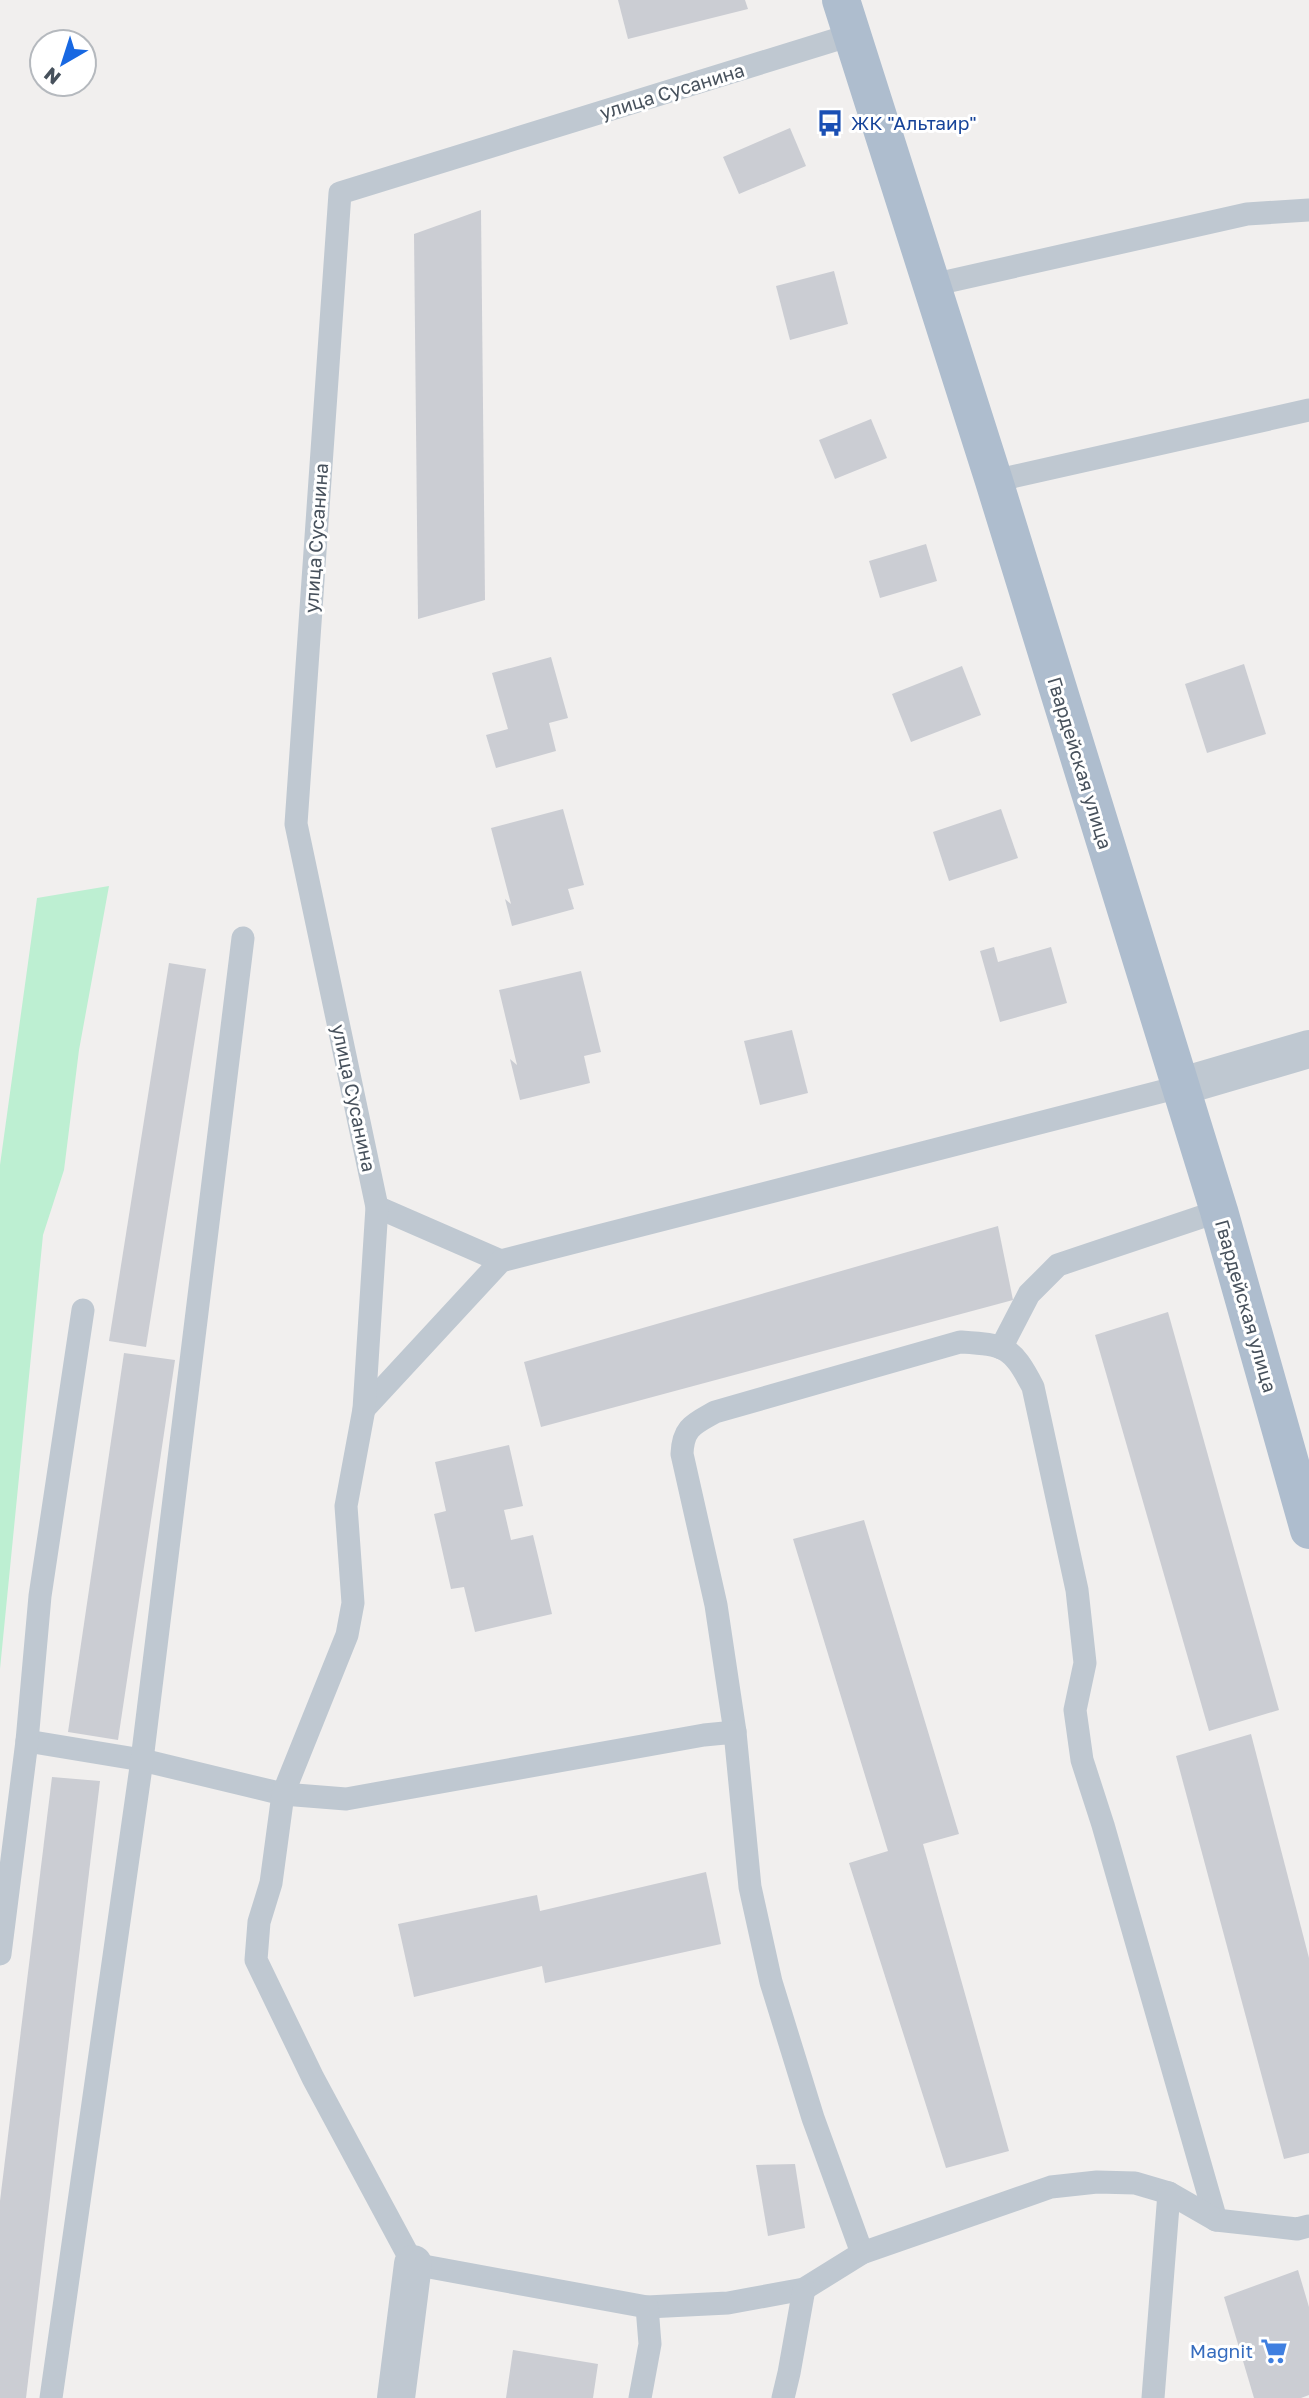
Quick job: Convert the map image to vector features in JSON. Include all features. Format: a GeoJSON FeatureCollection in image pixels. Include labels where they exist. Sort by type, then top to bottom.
{"type":"FeatureCollection","features":[{"type":"Feature","properties":{"kind":"main road","name":"Гвардейская улица"},"geometry":{"type":"LineString","coordinates":[[846,18],[932,285],[1219,1211],[1309,1529]]}},
{"type":"Feature","properties":{"kind":"street"},"geometry":{"type":"LineString","coordinates":[[1179,1087],[1309,1049]]}},
{"type":"Feature","properties":{"kind":"street"},"geometry":{"type":"LineString","coordinates":[[396,2398],[413,2264]]}},
{"type":"Feature","properties":{"kind":"lane","name":"улица Сусанина"},"geometry":{"type":"LineString","coordinates":[[413,2264],[313,2078],[256,1960],[259,1922],[271,1883],[283,1794],[347,1635],[353,1603],[346,1506],[364,1409],[377,1207],[296,824],[340,193],[846,18]]}},
{"type":"Feature","properties":{"kind":"lane"},"geometry":{"type":"LineString","coordinates":[[932,285],[1247,214],[1309,210]]}},
{"type":"Feature","properties":{"kind":"lane"},"geometry":{"type":"LineString","coordinates":[[993,481],[1309,410]]}},
{"type":"Feature","properties":{"kind":"lane"},"geometry":{"type":"LineString","coordinates":[[51,2398],[142,1760],[243,938]]}},
{"type":"Feature","properties":{"kind":"lane"},"geometry":{"type":"LineString","coordinates":[[364,1409],[501,1261],[1179,1087]]}},
{"type":"Feature","properties":{"kind":"lane"},"geometry":{"type":"LineString","coordinates":[[377,1207],[501,1261]]}},
{"type":"Feature","properties":{"kind":"lane"},"geometry":{"type":"LineString","coordinates":[[1001,1348],[1028,1294],[1058,1265],[1219,1211]]}},
{"type":"Feature","properties":{"kind":"lane"},"geometry":{"type":"LineString","coordinates":[[0,1954],[27,1741],[40,1596],[83,1310]]}},
{"type":"Feature","properties":{"kind":"lane"},"geometry":{"type":"LineString","coordinates":[[862,2253],[813,2118],[771,1982],[750,1887],[735,1732],[716,1605],[682,1454],[683,1437],[693,1425],[715,1412],[960,1342],[995,1345],[1018,1358],[1032,1387],[1077,1590],[1085,1663],[1075,1710],[1082,1760],[1216,2220]]}},
{"type":"Feature","properties":{"kind":"lane"},"geometry":{"type":"LineString","coordinates":[[27,1741],[142,1760],[283,1794],[346,1799],[704,1735],[735,1732]]}},
{"type":"Feature","properties":{"kind":"lane"},"geometry":{"type":"LineString","coordinates":[[413,2264],[647,2307],[728,2303],[804,2289],[862,2253],[1051,2187],[1097,2182],[1135,2183],[1169,2193],[1216,2220],[1297,2229],[1309,2226]]}},
{"type":"Feature","properties":{"kind":"lane"},"geometry":{"type":"LineString","coordinates":[[1153,2398],[1169,2193]]}},
{"type":"Feature","properties":{"kind":"lane"},"geometry":{"type":"LineString","coordinates":[[783,2398],[804,2289]]}},
{"type":"Feature","properties":{"kind":"lane"},"geometry":{"type":"LineString","coordinates":[[640,2398],[650,2344],[647,2307]]}},
{"type":"Feature","properties":{"kind":"green space"},"geometry":{"type":"Polygon","coordinates":[[[109,886],[79,1050],[64,1170],[43,1235],[0,1669],[0,1165],[37,898],[109,886]]]}},
{"type":"Feature","properties":{"kind":"building"},"geometry":{"type":"Polygon","coordinates":[[[618,0],[745,0],[748,9],[628,39],[618,0]]]}},
{"type":"Feature","properties":{"kind":"building"},"geometry":{"type":"Polygon","coordinates":[[[790,128],[806,166],[739,194],[723,157],[790,128]]]}},
{"type":"Feature","properties":{"kind":"building"},"geometry":{"type":"Polygon","coordinates":[[[481,210],[485,600],[418,619],[414,234],[481,210]]]}},
{"type":"Feature","properties":{"kind":"building"},"geometry":{"type":"Polygon","coordinates":[[[834,271],[848,324],[790,340],[776,286],[834,271]]]}},
{"type":"Feature","properties":{"kind":"building"},"geometry":{"type":"Polygon","coordinates":[[[871,419],[887,458],[835,479],[819,440],[871,419]]]}},
{"type":"Feature","properties":{"kind":"building"},"geometry":{"type":"Polygon","coordinates":[[[926,544],[937,581],[880,598],[869,561],[926,544]]]}},
{"type":"Feature","properties":{"kind":"building"},"geometry":{"type":"Polygon","coordinates":[[[551,657],[568,718],[549,723],[556,751],[496,768],[486,735],[508,729],[492,673],[551,657]]]}},
{"type":"Feature","properties":{"kind":"building"},"geometry":{"type":"Polygon","coordinates":[[[1244,664],[1266,734],[1207,753],[1185,684],[1244,664]]]}},
{"type":"Feature","properties":{"kind":"building"},"geometry":{"type":"Polygon","coordinates":[[[962,666],[981,715],[911,742],[892,694],[962,666]]]}},
{"type":"Feature","properties":{"kind":"building"},"geometry":{"type":"Polygon","coordinates":[[[563,809],[584,885],[568,889],[574,909],[512,926],[505,899],[511,904],[491,828],[563,809]]]}},
{"type":"Feature","properties":{"kind":"building"},"geometry":{"type":"Polygon","coordinates":[[[1001,809],[1018,858],[949,881],[933,832],[1001,809]]]}},
{"type":"Feature","properties":{"kind":"building"},"geometry":{"type":"Polygon","coordinates":[[[994,947],[998,962],[1051,947],[1067,1003],[1000,1022],[980,951],[994,947]]]}},
{"type":"Feature","properties":{"kind":"building"},"geometry":{"type":"Polygon","coordinates":[[[169,963],[206,969],[146,1347],[109,1341],[169,963]]]}},
{"type":"Feature","properties":{"kind":"building"},"geometry":{"type":"Polygon","coordinates":[[[581,971],[601,1052],[584,1056],[590,1083],[520,1100],[510,1059],[517,1065],[499,990],[581,971]]]}},
{"type":"Feature","properties":{"kind":"building"},"geometry":{"type":"Polygon","coordinates":[[[792,1030],[808,1093],[760,1105],[744,1041],[792,1030]]]}},
{"type":"Feature","properties":{"kind":"building"},"geometry":{"type":"Polygon","coordinates":[[[998,1226],[1013,1300],[541,1427],[524,1362],[998,1226]]]}},
{"type":"Feature","properties":{"kind":"building"},"geometry":{"type":"Polygon","coordinates":[[[1168,1312],[1279,1710],[1209,1731],[1095,1335],[1168,1312]]]}},
{"type":"Feature","properties":{"kind":"building"},"geometry":{"type":"Polygon","coordinates":[[[124,1353],[175,1360],[118,1740],[68,1732],[124,1353]]]}},
{"type":"Feature","properties":{"kind":"building"},"geometry":{"type":"Polygon","coordinates":[[[509,1445],[523,1506],[504,1510],[511,1540],[533,1535],[552,1614],[475,1632],[464,1587],[451,1589],[434,1514],[446,1511],[435,1462],[509,1445]]]}},
{"type":"Feature","properties":{"kind":"building"},"geometry":{"type":"Polygon","coordinates":[[[864,1520],[959,1834],[923,1844],[1009,2151],[946,2168],[849,1863],[888,1851],[793,1539],[864,1520]]]}},
{"type":"Feature","properties":{"kind":"building"},"geometry":{"type":"Polygon","coordinates":[[[1251,1734],[1309,1958],[1309,2153],[1284,2159],[1176,1756],[1251,1734]]]}},
{"type":"Feature","properties":{"kind":"building"},"geometry":{"type":"Polygon","coordinates":[[[52,1777],[100,1781],[26,2398],[0,2398],[0,2201],[52,1777]]]}},
{"type":"Feature","properties":{"kind":"building"},"geometry":{"type":"Polygon","coordinates":[[[706,1872],[721,1944],[545,1983],[542,1966],[414,1997],[398,1924],[537,1895],[540,1911],[706,1872]]]}},
{"type":"Feature","properties":{"kind":"building"},"geometry":{"type":"Polygon","coordinates":[[[795,2164],[805,2228],[768,2236],[756,2165],[795,2164]]]}},
{"type":"Feature","properties":{"kind":"building","name":"Magnit"},"geometry":{"type":"Polygon","coordinates":[[[1298,2270],[1309,2307],[1309,2395],[1301,2398],[1254,2398],[1224,2297],[1298,2270]]]}},
{"type":"Feature","properties":{"kind":"building"},"geometry":{"type":"Polygon","coordinates":[[[513,2350],[598,2364],[593,2398],[506,2398],[513,2350]]]}},
{"type":"Feature","properties":{"kind":"place","name":"ЖК \"Альтаир\""},"geometry":{"type":"Point","coordinates":[830,123]}},
{"type":"Feature","properties":{"kind":"place","name":"Magnit"},"geometry":{"type":"Point","coordinates":[1274,2351]}}]}
